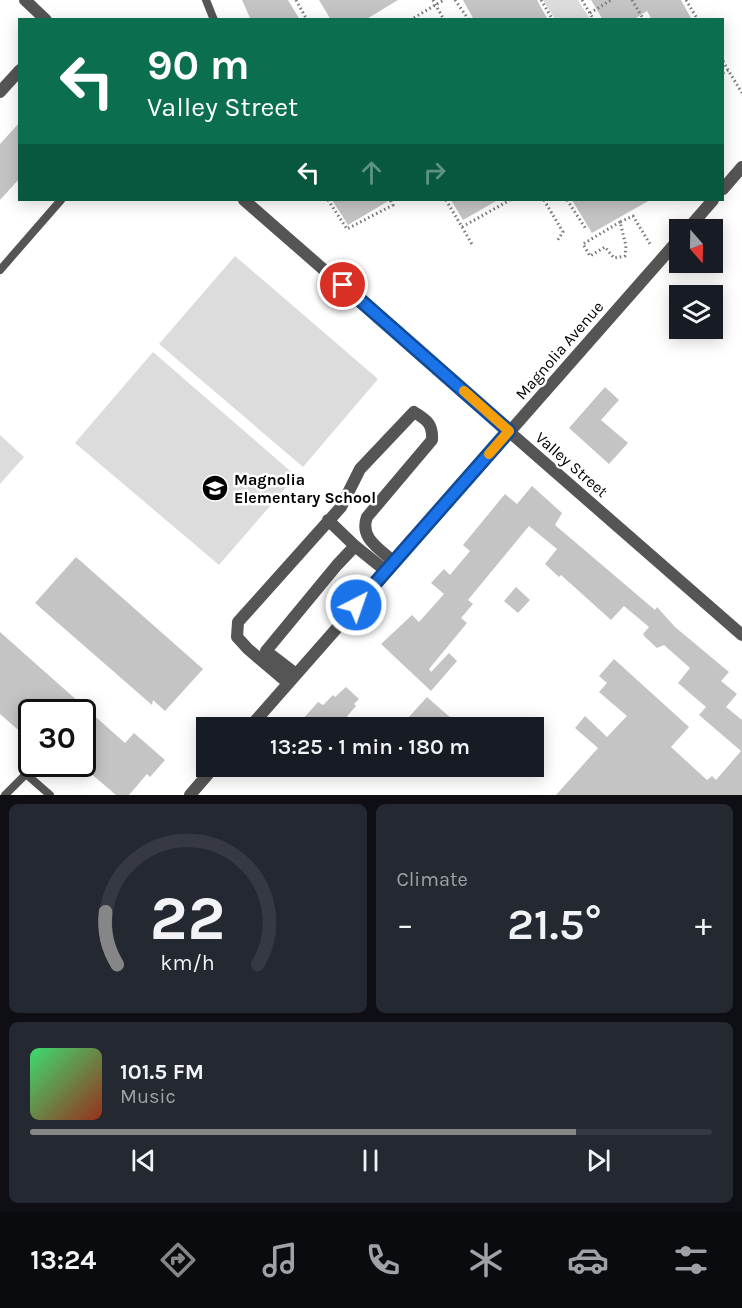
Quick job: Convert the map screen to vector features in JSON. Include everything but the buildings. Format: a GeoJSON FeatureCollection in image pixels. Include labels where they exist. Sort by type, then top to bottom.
{"type":"FeatureCollection","features":[{"type":"Feature","properties":{"kind":"street"},"geometry":{"type":"LineString","coordinates":[[25,0],[44,18]]}},
{"type":"Feature","properties":{"kind":"street"},"geometry":{"type":"LineString","coordinates":[[0,92],[18,72]]}},
{"type":"Feature","properties":{"kind":"street"},"geometry":{"type":"LineString","coordinates":[[724,188],[742,167]]}},
{"type":"Feature","properties":{"kind":"street"},"geometry":{"type":"LineString","coordinates":[[697,219],[712,201]]}},
{"type":"Feature","properties":{"kind":"street","name":"Valley Street"},"geometry":{"type":"LineString","coordinates":[[252,202],[742,636]]}},
{"type":"Feature","properties":{"kind":"street","name":"Magnolia Avenue"},"geometry":{"type":"LineString","coordinates":[[261,717],[390,566],[669,250]]}},
{"type":"Feature","properties":{"kind":"street"},"geometry":{"type":"LineString","coordinates":[[292,679],[248,649],[237,637],[238,622],[341,507],[360,469],[414,412],[428,421],[432,428],[432,440],[367,517],[363,526],[368,539],[390,566]]}},
{"type":"Feature","properties":{"kind":"street"},"geometry":{"type":"LineString","coordinates":[[328,520],[355,546],[390,566]]}},
{"type":"Feature","properties":{"kind":"street"},"geometry":{"type":"LineString","coordinates":[[292,679],[266,651],[336,565],[355,546]]}},
{"type":"Feature","properties":{"kind":"street"},"geometry":{"type":"LineString","coordinates":[[190,795],[206,777]]}},
{"type":"Feature","properties":{"kind":"lane"},"geometry":{"type":"LineString","coordinates":[[206,0],[213,18]]}},
{"type":"Feature","properties":{"kind":"lane"},"geometry":{"type":"LineString","coordinates":[[0,270],[60,201]]}},
{"type":"Feature","properties":{"kind":"lane"},"geometry":{"type":"LineString","coordinates":[[5,795],[26,774],[50,795]]}},
{"type":"Feature","properties":{"kind":"path"},"geometry":{"type":"LineString","coordinates":[[296,0],[306,18]]}},
{"type":"Feature","properties":{"kind":"path"},"geometry":{"type":"LineString","coordinates":[[432,0],[443,18]]}},
{"type":"Feature","properties":{"kind":"path"},"geometry":{"type":"LineString","coordinates":[[413,18],[444,0]]}},
{"type":"Feature","properties":{"kind":"path"},"geometry":{"type":"LineString","coordinates":[[455,0],[468,18]]}},
{"type":"Feature","properties":{"kind":"path"},"geometry":{"type":"LineString","coordinates":[[541,0],[552,18]]}},
{"type":"Feature","properties":{"kind":"path"},"geometry":{"type":"LineString","coordinates":[[582,0],[593,18]]}},
{"type":"Feature","properties":{"kind":"path"},"geometry":{"type":"LineString","coordinates":[[590,13],[611,0]]}},
{"type":"Feature","properties":{"kind":"path"},"geometry":{"type":"LineString","coordinates":[[632,0],[643,18]]}},
{"type":"Feature","properties":{"kind":"path"},"geometry":{"type":"LineString","coordinates":[[686,0],[697,18]]}},
{"type":"Feature","properties":{"kind":"path"},"geometry":{"type":"LineString","coordinates":[[724,62],[742,93]]}},
{"type":"Feature","properties":{"kind":"path"},"geometry":{"type":"LineString","coordinates":[[724,72],[729,70]]}},
{"type":"Feature","properties":{"kind":"path"},"geometry":{"type":"LineString","coordinates":[[329,201],[347,229],[393,205],[391,201]]}},
{"type":"Feature","properties":{"kind":"path"},"geometry":{"type":"LineString","coordinates":[[447,201],[473,246]]}},
{"type":"Feature","properties":{"kind":"path"},"geometry":{"type":"LineString","coordinates":[[462,227],[508,201]]}},
{"type":"Feature","properties":{"kind":"path"},"geometry":{"type":"LineString","coordinates":[[545,201],[563,232],[557,241]]}},
{"type":"Feature","properties":{"kind":"path"},"geometry":{"type":"LineString","coordinates":[[568,201],[586,229]]}},
{"type":"Feature","properties":{"kind":"path"},"geometry":{"type":"LineString","coordinates":[[620,222],[626,246],[625,256],[614,258],[605,247],[590,256],[583,244],[632,214],[650,244]]}},
{"type":"Feature","properties":{"kind":"shaded area"},"geometry":{"type":"Polygon","coordinates":[[[543,0],[578,0],[589,18],[554,18],[543,0]]]}},
{"type":"Feature","properties":{"kind":"shaded area"},"geometry":{"type":"Polygon","coordinates":[[[235,256],[378,379],[303,467],[159,344],[235,256]]]}},
{"type":"Feature","properties":{"kind":"shaded area"},"geometry":{"type":"Polygon","coordinates":[[[153,352],[296,476],[219,565],[75,443],[153,352]]]}},
{"type":"Feature","properties":{"kind":"shaded area"},"geometry":{"type":"Polygon","coordinates":[[[0,435],[24,457],[0,484],[0,435]]]}},
{"type":"Feature","properties":{"kind":"slow traffic"},"geometry":{"type":"LineString","coordinates":[[464,391],[509,431],[489,454]]}},
{"type":"Feature","properties":{"kind":"place","name":"Magnolia Elementary School"},"geometry":{"type":"Point","coordinates":[215,488]}},
{"type":"Feature","properties":{"kind":"route"},"geometry":{"type":"LineString","coordinates":[[343,285],[509,431],[356,605]]}}]}
